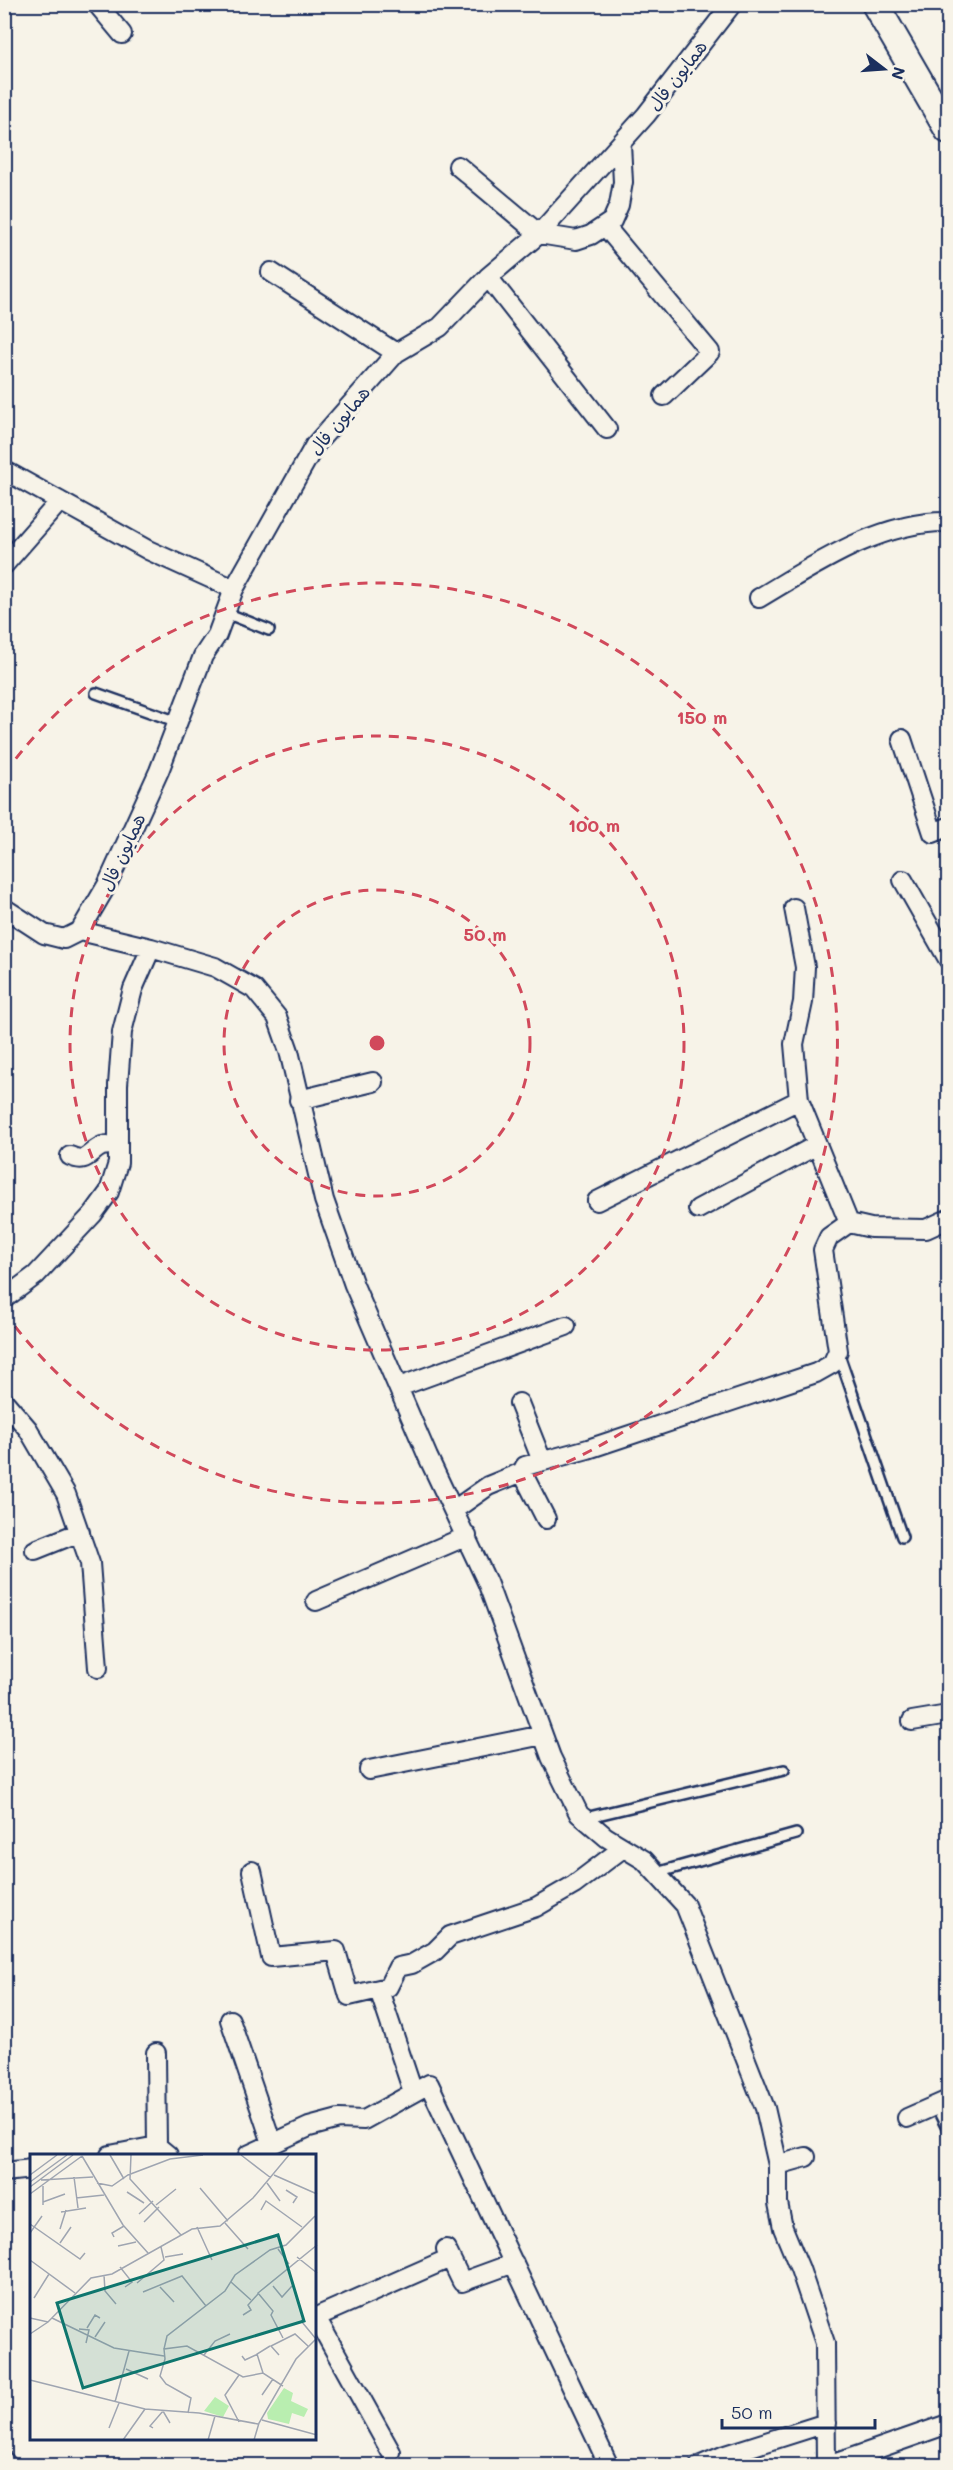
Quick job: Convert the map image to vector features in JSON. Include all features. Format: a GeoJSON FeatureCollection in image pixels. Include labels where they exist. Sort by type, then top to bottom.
{"type":"FeatureCollection","features":[{"type":"Feature","properties":{"kind":"street"},"geometry":{"type":"LineString","coordinates":[[97,4],[122,34]]}},
{"type":"Feature","properties":{"kind":"street","name":"همایون فال"},"geometry":{"type":"LineString","coordinates":[[80,931],[107,885],[159,771],[203,656],[217,635],[234,589],[315,445],[396,353],[440,327],[488,277],[539,234],[621,144],[732,4]]}},
{"type":"Feature","properties":{"kind":"street"},"geometry":{"type":"LineString","coordinates":[[875,4],[948,130]]}},
{"type":"Feature","properties":{"kind":"street"},"geometry":{"type":"LineString","coordinates":[[458,166],[539,234],[576,240],[591,235],[612,221],[620,206],[623,182],[621,144]]}},
{"type":"Feature","properties":{"kind":"street"},"geometry":{"type":"LineString","coordinates":[[605,226],[710,352],[664,396]]}},
{"type":"Feature","properties":{"kind":"street"},"geometry":{"type":"LineString","coordinates":[[271,272],[396,353]]}},
{"type":"Feature","properties":{"kind":"street"},"geometry":{"type":"LineString","coordinates":[[488,277],[607,429]]}},
{"type":"Feature","properties":{"kind":"street"},"geometry":{"type":"LineString","coordinates":[[4,470],[148,550],[234,589]]}},
{"type":"Feature","properties":{"kind":"street"},"geometry":{"type":"LineString","coordinates":[[4,565],[60,501]]}},
{"type":"Feature","properties":{"kind":"street"},"geometry":{"type":"LineString","coordinates":[[759,598],[864,540],[923,521],[948,522]]}},
{"type":"Feature","properties":{"kind":"street"},"geometry":{"type":"LineString","coordinates":[[902,739],[933,833],[948,826]]}},
{"type":"Feature","properties":{"kind":"street"},"geometry":{"type":"LineString","coordinates":[[903,880],[948,959]]}},
{"type":"Feature","properties":{"kind":"street"},"geometry":{"type":"LineString","coordinates":[[4,908],[44,934],[64,939],[80,931],[152,948],[215,967],[254,989],[277,1017],[289,1051],[324,1200],[354,1285],[428,1457],[487,1582],[555,1766],[579,1814],[606,1837],[644,1860],[685,1905],[765,2108],[778,2165],[778,2203],[783,2228],[800,2269],[825,2343],[827,2466],[948,2424]]}},
{"type":"Feature","properties":{"kind":"street"},"geometry":{"type":"LineString","coordinates":[[794,908],[805,967],[803,1002],[794,1044],[799,1100],[849,1223]]}},
{"type":"Feature","properties":{"kind":"street"},"geometry":{"type":"LineString","coordinates":[[4,1299],[36,1275],[93,1214],[109,1192],[118,1163],[118,1085],[122,1032],[133,989],[152,948]]}},
{"type":"Feature","properties":{"kind":"street"},"geometry":{"type":"LineString","coordinates":[[299,1100],[373,1082]]}},
{"type":"Feature","properties":{"kind":"street"},"geometry":{"type":"LineString","coordinates":[[597,1201],[799,1100]]}},
{"type":"Feature","properties":{"kind":"street"},"geometry":{"type":"LineString","coordinates":[[70,1156],[79,1160],[87,1158],[102,1146],[118,1144]]}},
{"type":"Feature","properties":{"kind":"street"},"geometry":{"type":"LineString","coordinates":[[698,1209],[817,1145]]}},
{"type":"Feature","properties":{"kind":"street"},"geometry":{"type":"LineString","coordinates":[[454,1510],[488,1486],[522,1472],[525,1466],[588,1449],[816,1373],[832,1364],[838,1351],[823,1250],[829,1237],[849,1223],[871,1228],[926,1229],[948,1219]]}},
{"type":"Feature","properties":{"kind":"street"},"geometry":{"type":"LineString","coordinates":[[399,1387],[566,1326]]}},
{"type":"Feature","properties":{"kind":"street"},"geometry":{"type":"LineString","coordinates":[[4,1401],[28,1429],[66,1494],[80,1532],[90,1563],[98,1668]]}},
{"type":"Feature","properties":{"kind":"street"},"geometry":{"type":"LineString","coordinates":[[519,1403],[542,1461]]}},
{"type":"Feature","properties":{"kind":"street"},"geometry":{"type":"LineString","coordinates":[[522,1472],[546,1519]]}},
{"type":"Feature","properties":{"kind":"street"},"geometry":{"type":"LineString","coordinates":[[35,1550],[80,1532]]}},
{"type":"Feature","properties":{"kind":"street"},"geometry":{"type":"LineString","coordinates":[[316,1601],[467,1536]]}},
{"type":"Feature","properties":{"kind":"street"},"geometry":{"type":"LineString","coordinates":[[912,1721],[948,1715]]}},
{"type":"Feature","properties":{"kind":"street"},"geometry":{"type":"LineString","coordinates":[[369,1770],[543,1735]]}},
{"type":"Feature","properties":{"kind":"street"},"geometry":{"type":"LineString","coordinates":[[252,1871],[271,1958],[336,1951],[349,1996],[388,1987],[398,1968],[412,1964],[435,1950],[450,1936],[536,1907],[574,1885],[623,1848]]}},
{"type":"Feature","properties":{"kind":"street"},"geometry":{"type":"LineString","coordinates":[[379,1990],[413,2092]]}},
{"type":"Feature","properties":{"kind":"street"},"geometry":{"type":"LineString","coordinates":[[230,2020],[272,2143]]}},
{"type":"Feature","properties":{"kind":"street"},"geometry":{"type":"LineString","coordinates":[[120,2154],[162,2150],[156,2053]]}},
{"type":"Feature","properties":{"kind":"street"},"geometry":{"type":"LineString","coordinates":[[250,2154],[309,2127],[339,2118],[364,2120],[429,2084],[609,2466]]}},
{"type":"Feature","properties":{"kind":"street"},"geometry":{"type":"LineString","coordinates":[[907,2118],[942,2103]]}},
{"type":"Feature","properties":{"kind":"street"},"geometry":{"type":"LineString","coordinates":[[778,2165],[806,2157]]}},
{"type":"Feature","properties":{"kind":"street"},"geometry":{"type":"LineString","coordinates":[[4,2172],[30,2169]]}},
{"type":"Feature","properties":{"kind":"street"},"geometry":{"type":"LineString","coordinates":[[391,2452],[316,2317],[448,2253],[462,2282],[514,2263]]}},
{"type":"Feature","properties":{"kind":"street"},"geometry":{"type":"LineString","coordinates":[[699,2466],[725,2455],[826,2423]]}},
{"type":"Feature","properties":{"kind":"street"},"geometry":{"type":"LineString","coordinates":[[4,2461],[8,2466]]}},
{"type":"Feature","properties":{"kind":"lane"},"geometry":{"type":"LineString","coordinates":[[226,613],[269,630]]}},
{"type":"Feature","properties":{"kind":"lane"},"geometry":{"type":"LineString","coordinates":[[96,693],[178,722]]}},
{"type":"Feature","properties":{"kind":"lane"},"geometry":{"type":"LineString","coordinates":[[838,1351],[902,1537]]}},
{"type":"Feature","properties":{"kind":"lane"},"geometry":{"type":"LineString","coordinates":[[584,1819],[784,1770]]}},
{"type":"Feature","properties":{"kind":"lane"},"geometry":{"type":"LineString","coordinates":[[656,1873],[796,1834]]}},
{"type":"Feature","properties":{"kind":"lane"},"geometry":{"type":"LineString","coordinates":[[942,2103],[948,2130]]}}]}
